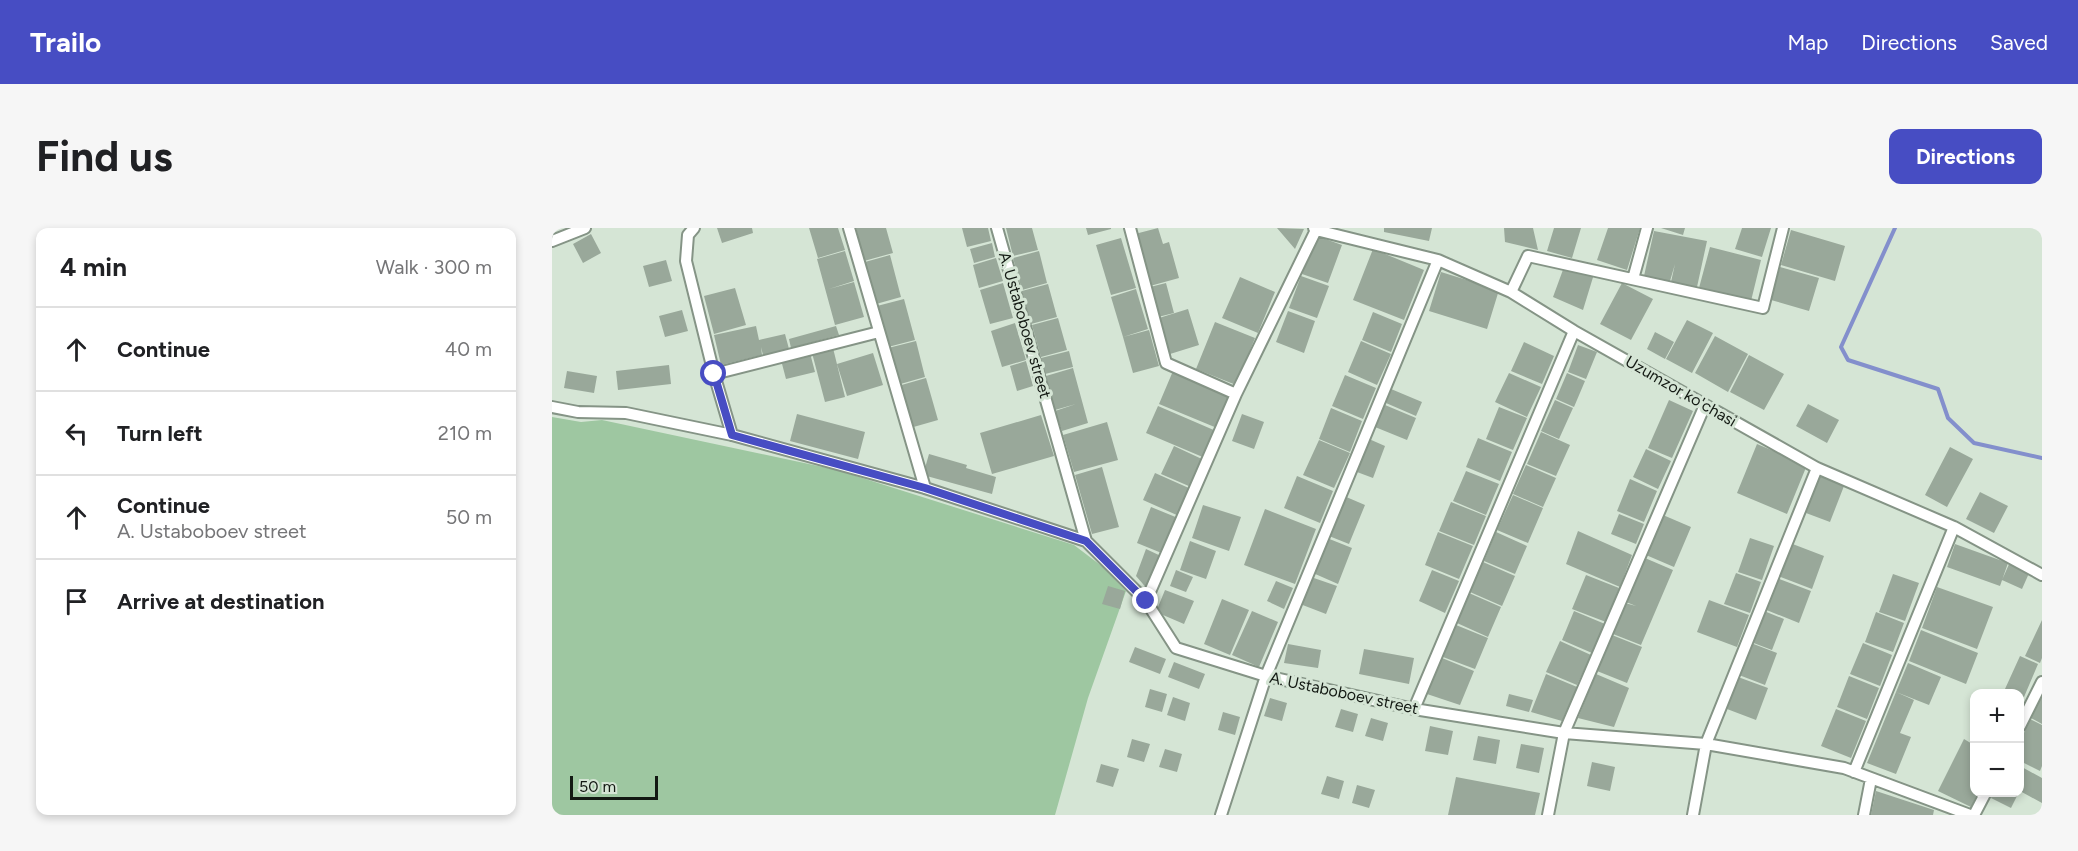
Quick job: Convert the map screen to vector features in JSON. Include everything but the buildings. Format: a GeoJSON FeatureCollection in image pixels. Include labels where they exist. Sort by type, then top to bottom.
{"type":"FeatureCollection","features":[{"type":"Feature","properties":{"kind":"street"},"geometry":{"type":"LineString","coordinates":[[552,241],[585,228]]}},
{"type":"Feature","properties":{"kind":"street"},"geometry":{"type":"LineString","coordinates":[[694,228],[688,235],[686,261],[714,374],[732,435]]}},
{"type":"Feature","properties":{"kind":"street"},"geometry":{"type":"LineString","coordinates":[[849,228],[925,488]]}},
{"type":"Feature","properties":{"kind":"street","name":"A. Ustaboboev street"},"geometry":{"type":"LineString","coordinates":[[998,228],[1086,541],[1146,601],[1176,648],[1266,676],[1414,709],[1564,733],[1706,744],[1844,768],[1949,810],[1972,815]]}},
{"type":"Feature","properties":{"kind":"street"},"geometry":{"type":"LineString","coordinates":[[1130,228],[1166,363],[1236,394]]}},
{"type":"Feature","properties":{"kind":"street"},"geometry":{"type":"LineString","coordinates":[[1633,279],[1647,228]]}},
{"type":"Feature","properties":{"kind":"street"},"geometry":{"type":"LineString","coordinates":[[1512,292],[1528,256],[1763,308],[1783,228]]}},
{"type":"Feature","properties":{"kind":"street"},"geometry":{"type":"LineString","coordinates":[[1146,601],[1236,394],[1315,229]]}},
{"type":"Feature","properties":{"kind":"street","name":"Uzumzor ko'chasi"},"geometry":{"type":"LineString","coordinates":[[1315,229],[1438,260],[1512,292],[1574,331],[1817,468],[1954,527],[2042,575]]}},
{"type":"Feature","properties":{"kind":"street"},"geometry":{"type":"LineString","coordinates":[[1221,815],[1266,676],[1438,260]]}},
{"type":"Feature","properties":{"kind":"street"},"geometry":{"type":"LineString","coordinates":[[1414,709],[1574,331]]}},
{"type":"Feature","properties":{"kind":"street"},"geometry":{"type":"LineString","coordinates":[[714,374],[879,332]]}},
{"type":"Feature","properties":{"kind":"street"},"geometry":{"type":"LineString","coordinates":[[1548,815],[1564,733],[1705,405]]}},
{"type":"Feature","properties":{"kind":"street"},"geometry":{"type":"LineString","coordinates":[[552,407],[579,412],[626,413],[732,435],[925,488],[1086,541]]}},
{"type":"Feature","properties":{"kind":"street"},"geometry":{"type":"LineString","coordinates":[[1694,815],[1706,744],[1817,468]]}},
{"type":"Feature","properties":{"kind":"street"},"geometry":{"type":"LineString","coordinates":[[1854,772],[1954,527]]}},
{"type":"Feature","properties":{"kind":"street"},"geometry":{"type":"LineString","coordinates":[[2024,716],[2042,682]]}},
{"type":"Feature","properties":{"kind":"street"},"geometry":{"type":"LineString","coordinates":[[1864,815],[1871,779]]}},
{"type":"Feature","properties":{"kind":"street"},"geometry":{"type":"LineString","coordinates":[[1972,815],[1983,797]]}},
{"type":"Feature","properties":{"kind":"green space"},"geometry":{"type":"Polygon","coordinates":[[[552,417],[581,422],[602,420],[837,470],[1074,545],[1103,567],[1126,591],[1088,698],[1055,815],[552,815],[552,417]]]}},
{"type":"Feature","properties":{"kind":"waterway"},"geometry":{"type":"LineString","coordinates":[[1895,228],[1841,347],[1848,360],[1938,389],[1948,418],[1974,443],[2042,458]]}},
{"type":"Feature","properties":{"kind":"route"},"geometry":{"type":"LineString","coordinates":[[714,374],[732,435],[925,488],[1086,541],[1146,601]]}}]}
